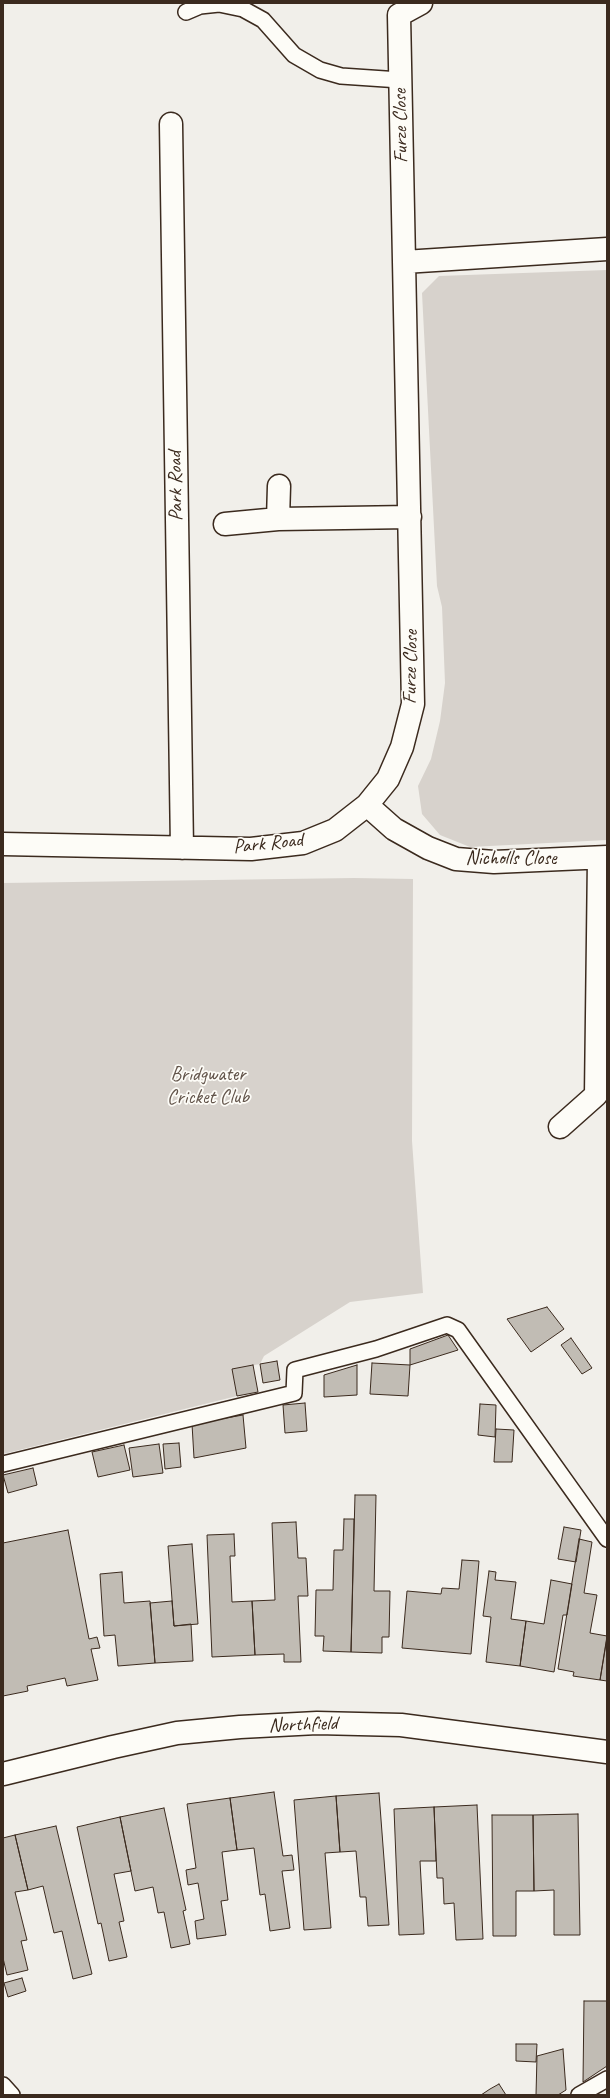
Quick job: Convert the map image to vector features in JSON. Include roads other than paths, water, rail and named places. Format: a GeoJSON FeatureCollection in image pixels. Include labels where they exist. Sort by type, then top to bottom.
{"type":"FeatureCollection","features":[{"type":"Feature","properties":{"kind":"street","name":"Furze Close"},"geometry":{"type":"LineString","coordinates":[[367,805],[388,779],[402,747],[413,704],[399,14],[421,3]]}},
{"type":"Feature","properties":{"kind":"street","name":"Park Road"},"geometry":{"type":"LineString","coordinates":[[171,124],[182,848]]}},
{"type":"Feature","properties":{"kind":"street"},"geometry":{"type":"LineString","coordinates":[[404,262],[607,249]]}},
{"type":"Feature","properties":{"kind":"street"},"geometry":{"type":"LineString","coordinates":[[278,519],[280,486]]}},
{"type":"Feature","properties":{"kind":"street"},"geometry":{"type":"LineString","coordinates":[[225,524],[278,519],[410,517]]}},
{"type":"Feature","properties":{"kind":"street","name":"Park Road"},"geometry":{"type":"LineString","coordinates":[[3,844],[251,849],[303,843],[335,830],[367,805]]}},
{"type":"Feature","properties":{"kind":"street","name":"Nicholls Close"},"geometry":{"type":"LineString","coordinates":[[367,805],[394,829],[428,848],[456,859],[494,862],[603,858],[601,1098],[560,1127]]}},
{"type":"Feature","properties":{"kind":"street","name":"Northfield"},"geometry":{"type":"LineString","coordinates":[[3,1774],[177,1733],[240,1727],[317,1723],[400,1724],[607,1752]]}},
{"type":"Feature","properties":{"kind":"lane"},"geometry":{"type":"LineString","coordinates":[[186,12],[200,6],[219,4],[243,9],[263,20],[294,55],[320,70],[341,76],[400,80]]}},
{"type":"Feature","properties":{"kind":"lane"},"geometry":{"type":"LineString","coordinates":[[3,1464],[294,1393],[295,1370],[376,1349],[447,1326],[458,1330],[607,1539]]}},
{"type":"Feature","properties":{"kind":"lane"},"geometry":{"type":"LineString","coordinates":[[580,2095],[607,2078]]}},
{"type":"Feature","properties":{"kind":"lane"},"geometry":{"type":"LineString","coordinates":[[3,2085],[12,2095]]}},
{"type":"Feature","properties":{"kind":"park label","name":"Bridgwater Cricket Club"},"geometry":{"type":"Point","coordinates":[208,1086]}}]}
